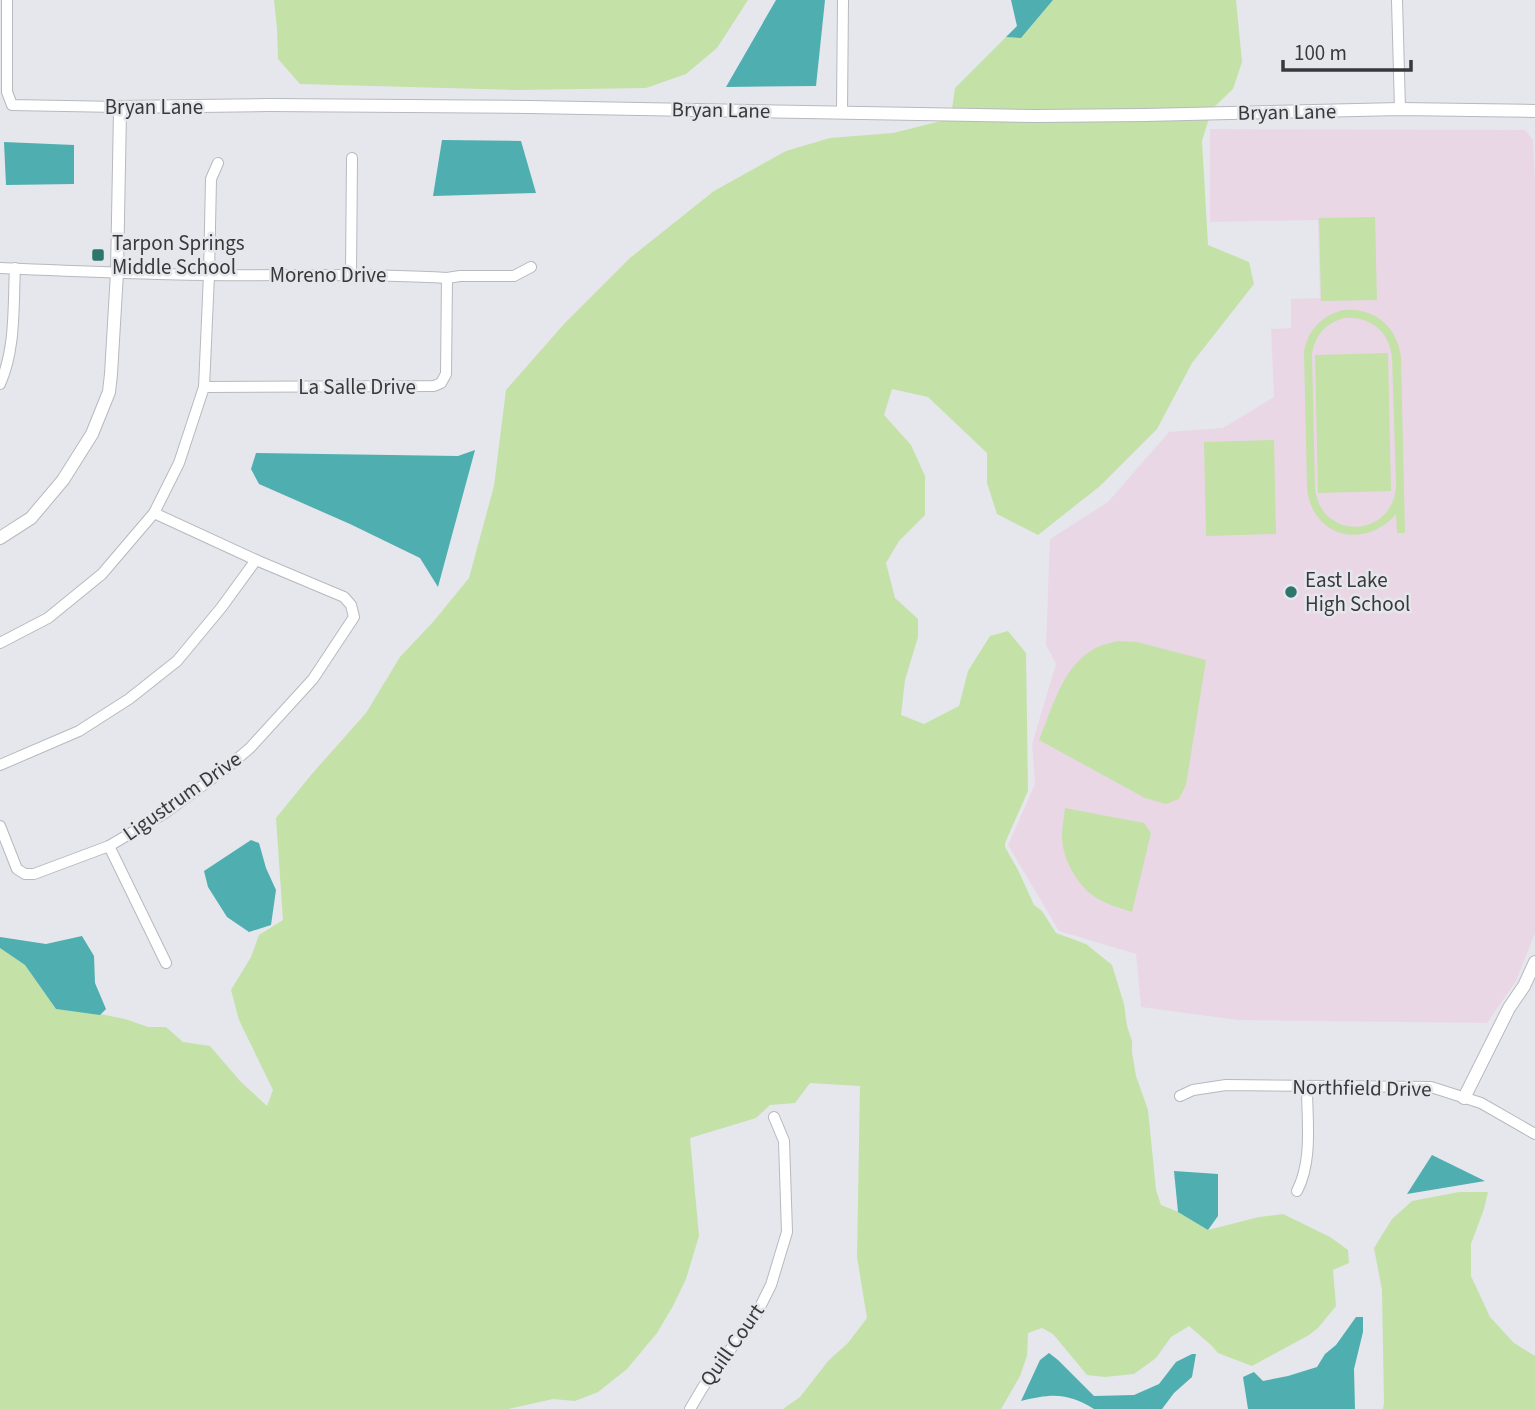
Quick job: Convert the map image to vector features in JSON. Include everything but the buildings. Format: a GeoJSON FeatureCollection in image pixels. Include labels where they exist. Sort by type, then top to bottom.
{"type":"FeatureCollection","features":[{"type":"Feature","properties":{"kind":"street","name":"Bryan Lane"},"geometry":{"type":"LineString","coordinates":[[7,0],[7,92],[12,105],[842,111],[1035,116],[1399,109],[1535,111]]}},
{"type":"Feature","properties":{"kind":"street"},"geometry":{"type":"LineString","coordinates":[[842,111],[843,0]]}},
{"type":"Feature","properties":{"kind":"street"},"geometry":{"type":"LineString","coordinates":[[1398,0],[1399,109]]}},
{"type":"Feature","properties":{"kind":"street"},"geometry":{"type":"LineString","coordinates":[[0,538],[31,517],[63,480],[92,434],[109,392],[117,273],[118,107]]}},
{"type":"Feature","properties":{"kind":"street"},"geometry":{"type":"LineString","coordinates":[[351,274],[352,158]]}},
{"type":"Feature","properties":{"kind":"street"},"geometry":{"type":"LineString","coordinates":[[0,643],[48,618],[102,574],[154,513],[178,463],[204,387],[211,179],[218,163]]}},
{"type":"Feature","properties":{"kind":"street"},"geometry":{"type":"LineString","coordinates":[[447,278],[514,276],[531,267]]}},
{"type":"Feature","properties":{"kind":"street","name":"Moreno Drive"},"geometry":{"type":"LineString","coordinates":[[0,268],[117,273],[351,274],[447,278]]}},
{"type":"Feature","properties":{"kind":"street"},"geometry":{"type":"LineString","coordinates":[[0,384],[13,330],[15,268]]}},
{"type":"Feature","properties":{"kind":"street","name":"La Salle Drive"},"geometry":{"type":"LineString","coordinates":[[204,387],[426,387],[441,383],[446,374],[447,278]]}},
{"type":"Feature","properties":{"kind":"street","name":"Ligustrum Drive"},"geometry":{"type":"LineString","coordinates":[[0,826],[17,869],[24,874],[34,874],[109,846],[165,813],[250,748],[313,679],[354,617],[351,605],[344,597],[154,513]]}},
{"type":"Feature","properties":{"kind":"street"},"geometry":{"type":"LineString","coordinates":[[0,765],[79,731],[129,699],[177,661],[256,560]]}},
{"type":"Feature","properties":{"kind":"street"},"geometry":{"type":"LineString","coordinates":[[109,846],[166,963]]}},
{"type":"Feature","properties":{"kind":"street"},"geometry":{"type":"LineString","coordinates":[[1464,1098],[1535,962]]}},
{"type":"Feature","properties":{"kind":"street","name":"Northfield Drive"},"geometry":{"type":"LineString","coordinates":[[1180,1096],[1193,1090],[1226,1085],[1432,1087],[1481,1103],[1535,1134]]}},
{"type":"Feature","properties":{"kind":"street"},"geometry":{"type":"LineString","coordinates":[[1297,1191],[1304,1179],[1307,1162],[1307,1087]]}},
{"type":"Feature","properties":{"kind":"street","name":"Quill Court"},"geometry":{"type":"LineString","coordinates":[[690,1409],[757,1314],[771,1285],[787,1232],[784,1141],[774,1117]]}},
{"type":"Feature","properties":{"kind":"shaded area","name":"East Lake High School"},"geometry":{"type":"Polygon","coordinates":[[[1210,129],[1525,130],[1533,140],[1535,933],[1516,981],[1487,1023],[1238,1020],[1141,1007],[1136,954],[1059,931],[1008,845],[1035,784],[1032,744],[1056,664],[1046,645],[1050,539],[1108,502],[1169,432],[1223,428],[1274,397],[1271,329],[1291,328],[1291,299],[1320,298],[1318,220],[1210,222],[1210,129]]]}},
{"type":"Feature","properties":{"kind":"green space"},"geometry":{"type":"Polygon","coordinates":[[[274,0],[748,0],[717,48],[686,74],[646,88],[516,90],[300,84],[278,59],[274,0]]]}},
{"type":"Feature","properties":{"kind":"green space"},"geometry":{"type":"Polygon","coordinates":[[[1053,0],[1236,0],[1242,62],[1233,89],[1213,108],[1036,111],[952,109],[955,88],[1006,37],[1021,38],[1053,0]]]}},
{"type":"Feature","properties":{"kind":"green space"},"geometry":{"type":"Polygon","coordinates":[[[1209,118],[1202,141],[1208,245],[1249,262],[1254,284],[1192,363],[1157,429],[1100,486],[1038,535],[997,514],[987,483],[987,453],[928,397],[892,389],[884,415],[911,445],[925,476],[925,515],[899,541],[886,563],[895,598],[918,619],[918,637],[905,680],[901,715],[924,724],[959,706],[968,671],[990,636],[1008,631],[1026,653],[1028,791],[1005,847],[1034,905],[1042,911],[1056,933],[1086,944],[1112,965],[1132,1041],[1136,1076],[1148,1110],[1156,1190],[1161,1205],[1181,1213],[1208,1230],[1283,1214],[1330,1237],[1348,1250],[1349,1263],[1333,1270],[1336,1306],[1318,1328],[1252,1366],[1218,1353],[1189,1326],[1171,1337],[1156,1358],[1134,1374],[1105,1377],[1087,1375],[1053,1334],[1042,1328],[1028,1333],[1027,1356],[1020,1376],[1001,1409],[783,1409],[800,1397],[867,1318],[857,1257],[860,1086],[810,1083],[795,1103],[770,1105],[756,1118],[690,1138],[699,1236],[686,1279],[657,1333],[627,1369],[598,1392],[575,1401],[553,1399],[508,1409],[0,1409],[0,948],[25,965],[56,1009],[100,1014],[148,1027],[166,1027],[183,1042],[210,1046],[240,1081],[267,1106],[273,1090],[239,1020],[231,990],[251,957],[259,935],[283,920],[276,818],[366,713],[400,657],[469,578],[494,486],[506,390],[564,324],[630,258],[714,191],[786,151],[830,138],[893,133],[949,119],[1209,118]]]}},
{"type":"Feature","properties":{"kind":"green space"},"geometry":{"type":"Polygon","coordinates":[[[1375,217],[1377,300],[1321,301],[1319,218],[1375,217]]]}},
{"type":"Feature","properties":{"kind":"green space"},"geometry":{"type":"Polygon","coordinates":[[[1343,310],[1374,315],[1389,328],[1399,346],[1405,533],[1397,533],[1396,514],[1370,532],[1356,535],[1342,533],[1329,528],[1311,505],[1307,488],[1304,352],[1317,325],[1328,316],[1343,310]],[[1344,318],[1327,326],[1316,340],[1312,353],[1315,488],[1320,505],[1329,518],[1342,525],[1356,527],[1370,524],[1383,516],[1392,503],[1396,486],[1390,348],[1377,327],[1353,318],[1344,318]]]}},
{"type":"Feature","properties":{"kind":"green space"},"geometry":{"type":"Polygon","coordinates":[[[1388,353],[1391,491],[1318,493],[1315,355],[1388,353]]]}},
{"type":"Feature","properties":{"kind":"green space"},"geometry":{"type":"Polygon","coordinates":[[[1274,440],[1276,534],[1206,536],[1204,442],[1274,440]]]}},
{"type":"Feature","properties":{"kind":"green space"},"geometry":{"type":"Polygon","coordinates":[[[1118,641],[1137,642],[1206,660],[1186,785],[1179,799],[1166,804],[1145,798],[1039,740],[1059,690],[1073,668],[1092,650],[1118,641]]]}},
{"type":"Feature","properties":{"kind":"green space"},"geometry":{"type":"Polygon","coordinates":[[[1065,808],[1144,823],[1151,833],[1132,912],[1096,897],[1085,889],[1075,875],[1063,844],[1065,808]]]}},
{"type":"Feature","properties":{"kind":"green space"},"geometry":{"type":"Polygon","coordinates":[[[1459,1192],[1488,1192],[1471,1244],[1471,1276],[1490,1317],[1514,1343],[1535,1356],[1535,1409],[1383,1409],[1382,1290],[1374,1248],[1392,1219],[1412,1201],[1459,1192]]]}},
{"type":"Feature","properties":{"kind":"water"},"geometry":{"type":"Polygon","coordinates":[[[776,0],[825,0],[816,86],[726,87],[776,0]]]}},
{"type":"Feature","properties":{"kind":"water"},"geometry":{"type":"Polygon","coordinates":[[[1011,0],[1053,0],[1021,38],[1006,37],[1017,26],[1011,0]]]}},
{"type":"Feature","properties":{"kind":"water"},"geometry":{"type":"Polygon","coordinates":[[[442,140],[521,141],[536,193],[433,196],[442,140]]]}},
{"type":"Feature","properties":{"kind":"water"},"geometry":{"type":"Polygon","coordinates":[[[4,142],[74,145],[74,184],[6,185],[4,142]]]}},
{"type":"Feature","properties":{"kind":"water"},"geometry":{"type":"Polygon","coordinates":[[[475,450],[438,587],[420,558],[259,484],[251,469],[256,453],[458,456],[475,450]]]}},
{"type":"Feature","properties":{"kind":"water"},"geometry":{"type":"Polygon","coordinates":[[[251,840],[259,843],[276,890],[271,925],[249,932],[227,917],[208,887],[204,871],[251,840]]]}},
{"type":"Feature","properties":{"kind":"water"},"geometry":{"type":"Polygon","coordinates":[[[82,936],[94,956],[95,983],[106,1009],[100,1015],[56,1009],[25,965],[0,948],[0,937],[46,944],[82,936]]]}},
{"type":"Feature","properties":{"kind":"water"},"geometry":{"type":"Polygon","coordinates":[[[1432,1155],[1485,1181],[1407,1194],[1432,1155]]]}},
{"type":"Feature","properties":{"kind":"water"},"geometry":{"type":"Polygon","coordinates":[[[1174,1171],[1218,1174],[1218,1216],[1208,1230],[1178,1212],[1174,1171]]]}},
{"type":"Feature","properties":{"kind":"water"},"geometry":{"type":"Polygon","coordinates":[[[1356,1317],[1363,1317],[1363,1332],[1354,1369],[1355,1409],[1248,1409],[1243,1377],[1254,1372],[1263,1381],[1317,1367],[1356,1317]]]}},
{"type":"Feature","properties":{"kind":"water"},"geometry":{"type":"Polygon","coordinates":[[[1049,1353],[1094,1396],[1134,1395],[1159,1384],[1176,1362],[1196,1354],[1192,1377],[1174,1393],[1162,1409],[1094,1409],[1084,1403],[1058,1396],[1021,1401],[1040,1360],[1049,1353]]]}},
{"type":"Feature","properties":{"kind":"place","name":"Tarpon Springs Middle School"},"geometry":{"type":"Point","coordinates":[98,255]}},
{"type":"Feature","properties":{"kind":"place","name":"East Lake High School"},"geometry":{"type":"Point","coordinates":[1291,592]}}]}
